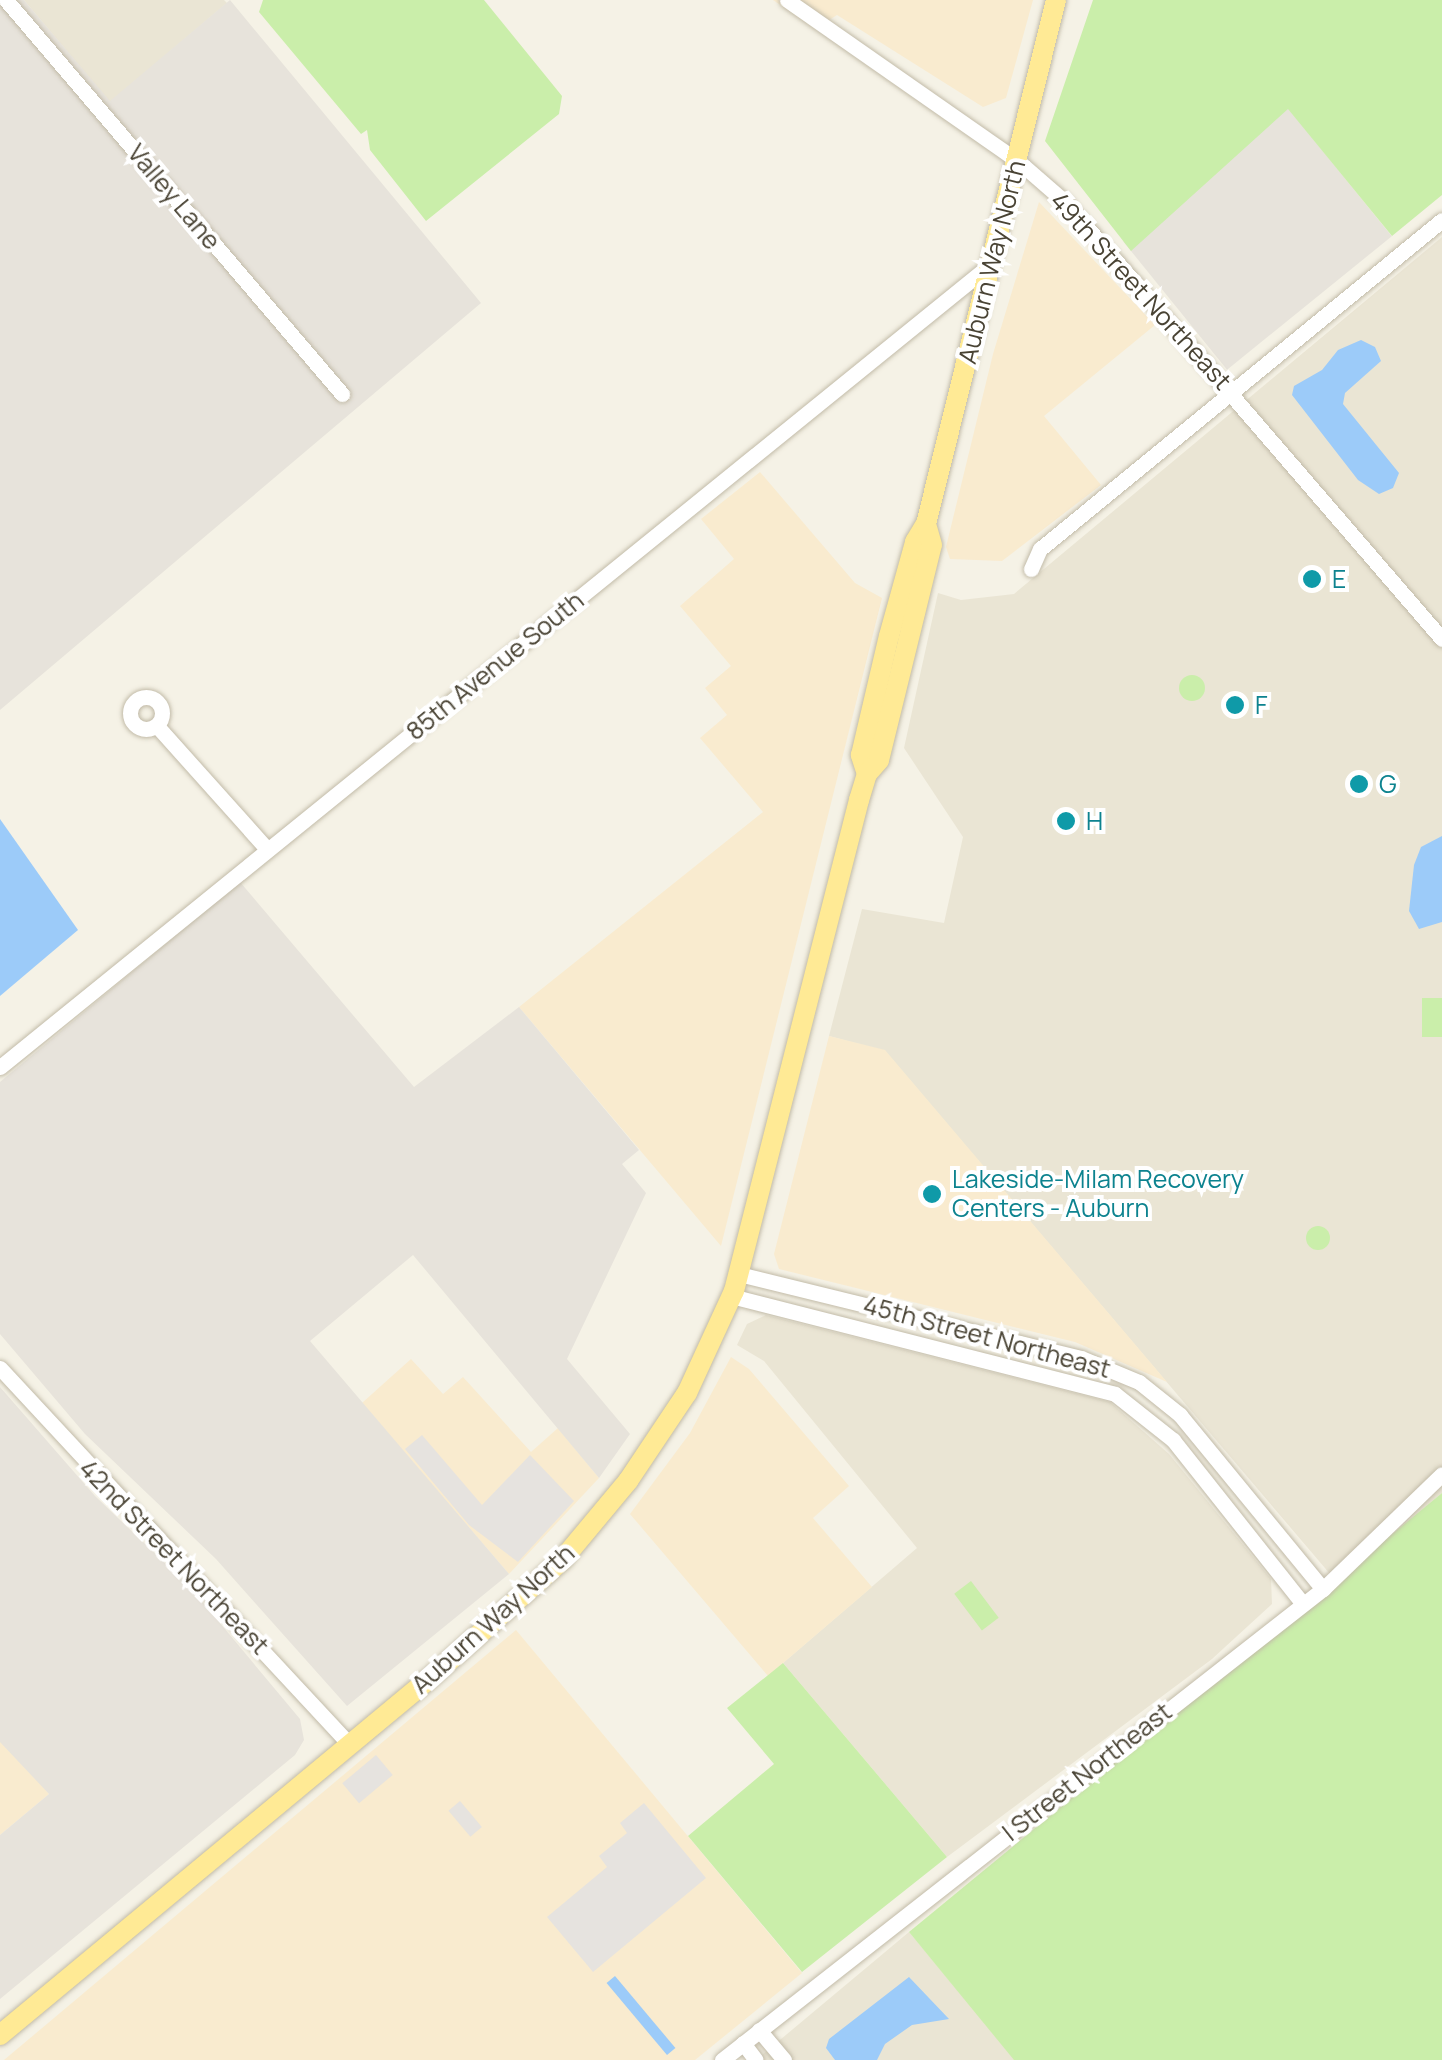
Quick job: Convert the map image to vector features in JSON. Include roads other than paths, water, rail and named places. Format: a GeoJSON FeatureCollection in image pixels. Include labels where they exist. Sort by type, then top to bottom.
{"type":"FeatureCollection","features":[{"type":"Feature","properties":{"kind":"main road","name":"Auburn Way North"},"geometry":{"type":"LineString","coordinates":[[869,772],[862,755],[874,698],[914,542],[926,524],[1056,0]]}},
{"type":"Feature","properties":{"kind":"main road","name":"Auburn Way North"},"geometry":{"type":"LineString","coordinates":[[0,2035],[564,1559],[628,1481],[686,1394],[739,1274],[869,772],[880,760],[932,545],[926,524]]}},
{"type":"Feature","properties":{"kind":"street","name":"Valley Lane"},"geometry":{"type":"LineString","coordinates":[[6,0],[342,394]]}},
{"type":"Feature","properties":{"kind":"street","name":"49th Street Northeast"},"geometry":{"type":"LineString","coordinates":[[786,0],[1018,161],[1136,277],[1442,640]]}},
{"type":"Feature","properties":{"kind":"street"},"geometry":{"type":"LineString","coordinates":[[814,19],[816,0]]}},
{"type":"Feature","properties":{"kind":"street"},"geometry":{"type":"LineString","coordinates":[[1032,569],[1040,549],[1442,220]]}},
{"type":"Feature","properties":{"kind":"street","name":"85th Avenue South"},"geometry":{"type":"LineString","coordinates":[[0,1068],[991,264]]}},
{"type":"Feature","properties":{"kind":"street"},"geometry":{"type":"LineString","coordinates":[[157,726],[267,849]]}},
{"type":"Feature","properties":{"kind":"street","name":"45th Street Northeast"},"geometry":{"type":"LineString","coordinates":[[739,1274],[1081,1358],[1139,1382],[1180,1416],[1323,1589]]}},
{"type":"Feature","properties":{"kind":"street","name":"45th Street Northeast"},"geometry":{"type":"LineString","coordinates":[[731,1296],[1115,1394],[1173,1440],[1304,1604]]}},
{"type":"Feature","properties":{"kind":"street","name":"42nd Street Northeast"},"geometry":{"type":"LineString","coordinates":[[0,1368],[349,1744]]}},
{"type":"Feature","properties":{"kind":"street","name":"I Street Northeast"},"geometry":{"type":"LineString","coordinates":[[722,2060],[1323,1589],[1442,1474]]}},
{"type":"Feature","properties":{"kind":"street"},"geometry":{"type":"LineString","coordinates":[[759,2030],[784,2060]]}},
{"type":"Feature","properties":{"kind":"street"},"geometry":{"type":"LineString","coordinates":[[742,2043],[756,2060]]}},
{"type":"Feature","properties":{"kind":"water"},"geometry":{"type":"Polygon","coordinates":[[[1361,340],[1375,347],[1381,361],[1345,393],[1343,404],[1399,473],[1393,488],[1379,494],[1358,480],[1292,395],[1294,386],[1322,370],[1338,350],[1361,340]]]}},
{"type":"Feature","properties":{"kind":"water"},"geometry":{"type":"Polygon","coordinates":[[[0,819],[78,930],[0,996],[0,819]]]}},
{"type":"Feature","properties":{"kind":"water"},"geometry":{"type":"Polygon","coordinates":[[[1442,836],[1442,922],[1419,929],[1409,911],[1414,865],[1421,847],[1442,836]]]}},
{"type":"Feature","properties":{"kind":"water"},"geometry":{"type":"Polygon","coordinates":[[[615,1976],[675,2048],[667,2055],[607,1983],[615,1976]]]}},
{"type":"Feature","properties":{"kind":"water"},"geometry":{"type":"Polygon","coordinates":[[[909,1977],[949,2019],[912,2025],[885,2044],[877,2060],[835,2060],[826,2048],[829,2039],[909,1977]]]}},
{"type":"Feature","properties":{"kind":"place","name":"E"},"geometry":{"type":"Point","coordinates":[1312,579]}},
{"type":"Feature","properties":{"kind":"place","name":"F"},"geometry":{"type":"Point","coordinates":[1235,705]}},
{"type":"Feature","properties":{"kind":"place","name":"G"},"geometry":{"type":"Point","coordinates":[1359,784]}},
{"type":"Feature","properties":{"kind":"place","name":"H"},"geometry":{"type":"Point","coordinates":[1066,821]}},
{"type":"Feature","properties":{"kind":"place","name":"Lakeside-Milam Recovery Centers - Auburn"},"geometry":{"type":"Point","coordinates":[932,1194]}}]}
